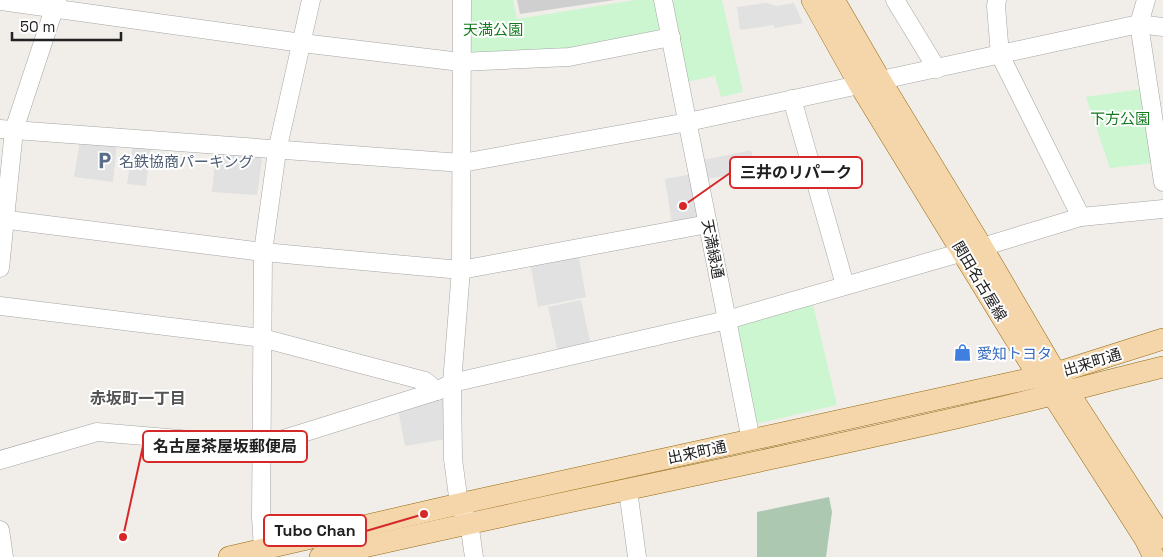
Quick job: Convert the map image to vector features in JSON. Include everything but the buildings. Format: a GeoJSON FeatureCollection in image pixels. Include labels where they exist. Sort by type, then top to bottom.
{"type":"FeatureCollection","features":[{"type":"Feature","properties":{"kind":"main road","name":"関田名古屋線"},"geometry":{"type":"LineString","coordinates":[[812,0],[859,84],[972,250]]}},
{"type":"Feature","properties":{"kind":"main road","name":"関田名古屋線"},"geometry":{"type":"LineString","coordinates":[[834,0],[881,81],[972,250],[1047,375],[1163,538]]}},
{"type":"Feature","properties":{"kind":"main road","name":"出来町通"},"geometry":{"type":"LineString","coordinates":[[320,557],[464,513],[751,440],[1047,375],[1163,339]]}},
{"type":"Feature","properties":{"kind":"main road","name":"出来町通"},"geometry":{"type":"LineString","coordinates":[[229,557],[464,513],[628,490],[958,418],[1163,367]]}},
{"type":"Feature","properties":{"kind":"main road","name":"関田名古屋線"},"geometry":{"type":"LineString","coordinates":[[1060,392],[1154,557]]}},
{"type":"Feature","properties":{"kind":"street"},"geometry":{"type":"LineString","coordinates":[[263,550],[261,446],[263,252],[277,150],[311,0]]}},
{"type":"Feature","properties":{"kind":"street"},"geometry":{"type":"LineString","coordinates":[[462,0],[461,270],[445,387],[453,459],[474,557]]}},
{"type":"Feature","properties":{"kind":"street","name":"天満緑通"},"geometry":{"type":"LineString","coordinates":[[663,0],[751,440]]}},
{"type":"Feature","properties":{"kind":"street"},"geometry":{"type":"LineString","coordinates":[[895,0],[937,69]]}},
{"type":"Feature","properties":{"kind":"street"},"geometry":{"type":"LineString","coordinates":[[997,0],[1000,55],[1082,217]]}},
{"type":"Feature","properties":{"kind":"street"},"geometry":{"type":"LineString","coordinates":[[1146,0],[1139,24],[1158,119],[1163,182]]}},
{"type":"Feature","properties":{"kind":"street"},"geometry":{"type":"LineString","coordinates":[[0,1],[56,4],[302,43],[461,62],[569,57],[671,38]]}},
{"type":"Feature","properties":{"kind":"street"},"geometry":{"type":"LineString","coordinates":[[0,268],[7,129],[56,4]]}},
{"type":"Feature","properties":{"kind":"street"},"geometry":{"type":"LineString","coordinates":[[7,129],[462,164],[688,122],[1139,24],[1163,27]]}},
{"type":"Feature","properties":{"kind":"street"},"geometry":{"type":"LineString","coordinates":[[792,99],[845,285]]}},
{"type":"Feature","properties":{"kind":"street"},"geometry":{"type":"LineString","coordinates":[[0,460],[97,432],[261,446],[445,387],[727,320],[1082,217],[1163,208]]}},
{"type":"Feature","properties":{"kind":"street"},"geometry":{"type":"LineString","coordinates":[[3,219],[263,252],[461,270],[708,224]]}},
{"type":"Feature","properties":{"kind":"street"},"geometry":{"type":"LineString","coordinates":[[0,306],[262,338],[425,380],[445,387]]}},
{"type":"Feature","properties":{"kind":"street"},"geometry":{"type":"LineString","coordinates":[[628,490],[637,557]]}},
{"type":"Feature","properties":{"kind":"street"},"geometry":{"type":"LineString","coordinates":[[0,530],[4,557]]}},
{"type":"Feature","properties":{"kind":"shaded area"},"geometry":{"type":"Polygon","coordinates":[[[517,0],[615,0],[520,14],[517,0]]]}},
{"type":"Feature","properties":{"kind":"shaded area"},"geometry":{"type":"Polygon","coordinates":[[[766,3],[777,6],[794,3],[803,23],[774,28],[774,25],[740,30],[737,7],[766,3]]]}},
{"type":"Feature","properties":{"kind":"shaded area"},"geometry":{"type":"Polygon","coordinates":[[[80,140],[117,143],[113,182],[74,177],[80,140]]]}},
{"type":"Feature","properties":{"kind":"shaded area"},"geometry":{"type":"Polygon","coordinates":[[[133,145],[151,146],[146,186],[127,184],[133,145]]]}},
{"type":"Feature","properties":{"kind":"shaded area"},"geometry":{"type":"Polygon","coordinates":[[[751,150],[755,171],[707,179],[704,160],[751,150]]]}},
{"type":"Feature","properties":{"kind":"shaded area"},"geometry":{"type":"Polygon","coordinates":[[[216,151],[259,154],[262,160],[257,195],[212,192],[216,151]]]}},
{"type":"Feature","properties":{"kind":"shaded area"},"geometry":{"type":"Polygon","coordinates":[[[693,174],[699,216],[694,220],[672,224],[665,179],[693,174]]]}},
{"type":"Feature","properties":{"kind":"shaded area"},"geometry":{"type":"Polygon","coordinates":[[[578,253],[586,297],[538,307],[530,262],[578,253]]]}},
{"type":"Feature","properties":{"kind":"shaded area"},"geometry":{"type":"Polygon","coordinates":[[[581,300],[591,345],[558,352],[548,307],[581,300]]]}},
{"type":"Feature","properties":{"kind":"shaded area"},"geometry":{"type":"Polygon","coordinates":[[[443,395],[448,398],[446,439],[405,446],[398,409],[443,395]]]}},
{"type":"Feature","properties":{"kind":"green space","name":"天満公園"},"geometry":{"type":"Polygon","coordinates":[[[468,0],[513,0],[517,19],[635,0],[656,0],[663,32],[566,50],[467,55],[468,0]]]}},
{"type":"Feature","properties":{"kind":"green space"},"geometry":{"type":"Polygon","coordinates":[[[669,0],[722,0],[743,92],[721,97],[715,76],[686,82],[669,0]]]}},
{"type":"Feature","properties":{"kind":"green space","name":"下方公園"},"geometry":{"type":"Polygon","coordinates":[[[1142,89],[1153,163],[1110,168],[1086,97],[1142,89]]]}},
{"type":"Feature","properties":{"kind":"green space"},"geometry":{"type":"Polygon","coordinates":[[[812,300],[837,405],[755,424],[737,328],[741,321],[812,300]]]}},
{"type":"Feature","properties":{"kind":"green space"},"geometry":{"type":"Polygon","coordinates":[[[829,497],[832,512],[826,557],[757,557],[757,512],[829,497]]]}},
{"type":"Feature","properties":{"kind":"place","name":"名鉄協商パーキング"},"geometry":{"type":"Point","coordinates":[105,161]}},
{"type":"Feature","properties":{"kind":"place","name":"三井のリパーク"},"geometry":{"type":"Point","coordinates":[683,206]}},
{"type":"Feature","properties":{"kind":"place","name":"愛知トヨタ"},"geometry":{"type":"Point","coordinates":[963,353]}},
{"type":"Feature","properties":{"kind":"place","name":"Tubo Chan"},"geometry":{"type":"Point","coordinates":[424,514]}},
{"type":"Feature","properties":{"kind":"place","name":"名古屋茶屋坂郵便局"},"geometry":{"type":"Point","coordinates":[123,537]}},
{"type":"Feature","properties":{"kind":"district","name":"赤坂町一丁目"},"geometry":{"type":"Point","coordinates":[138,398]}}]}
